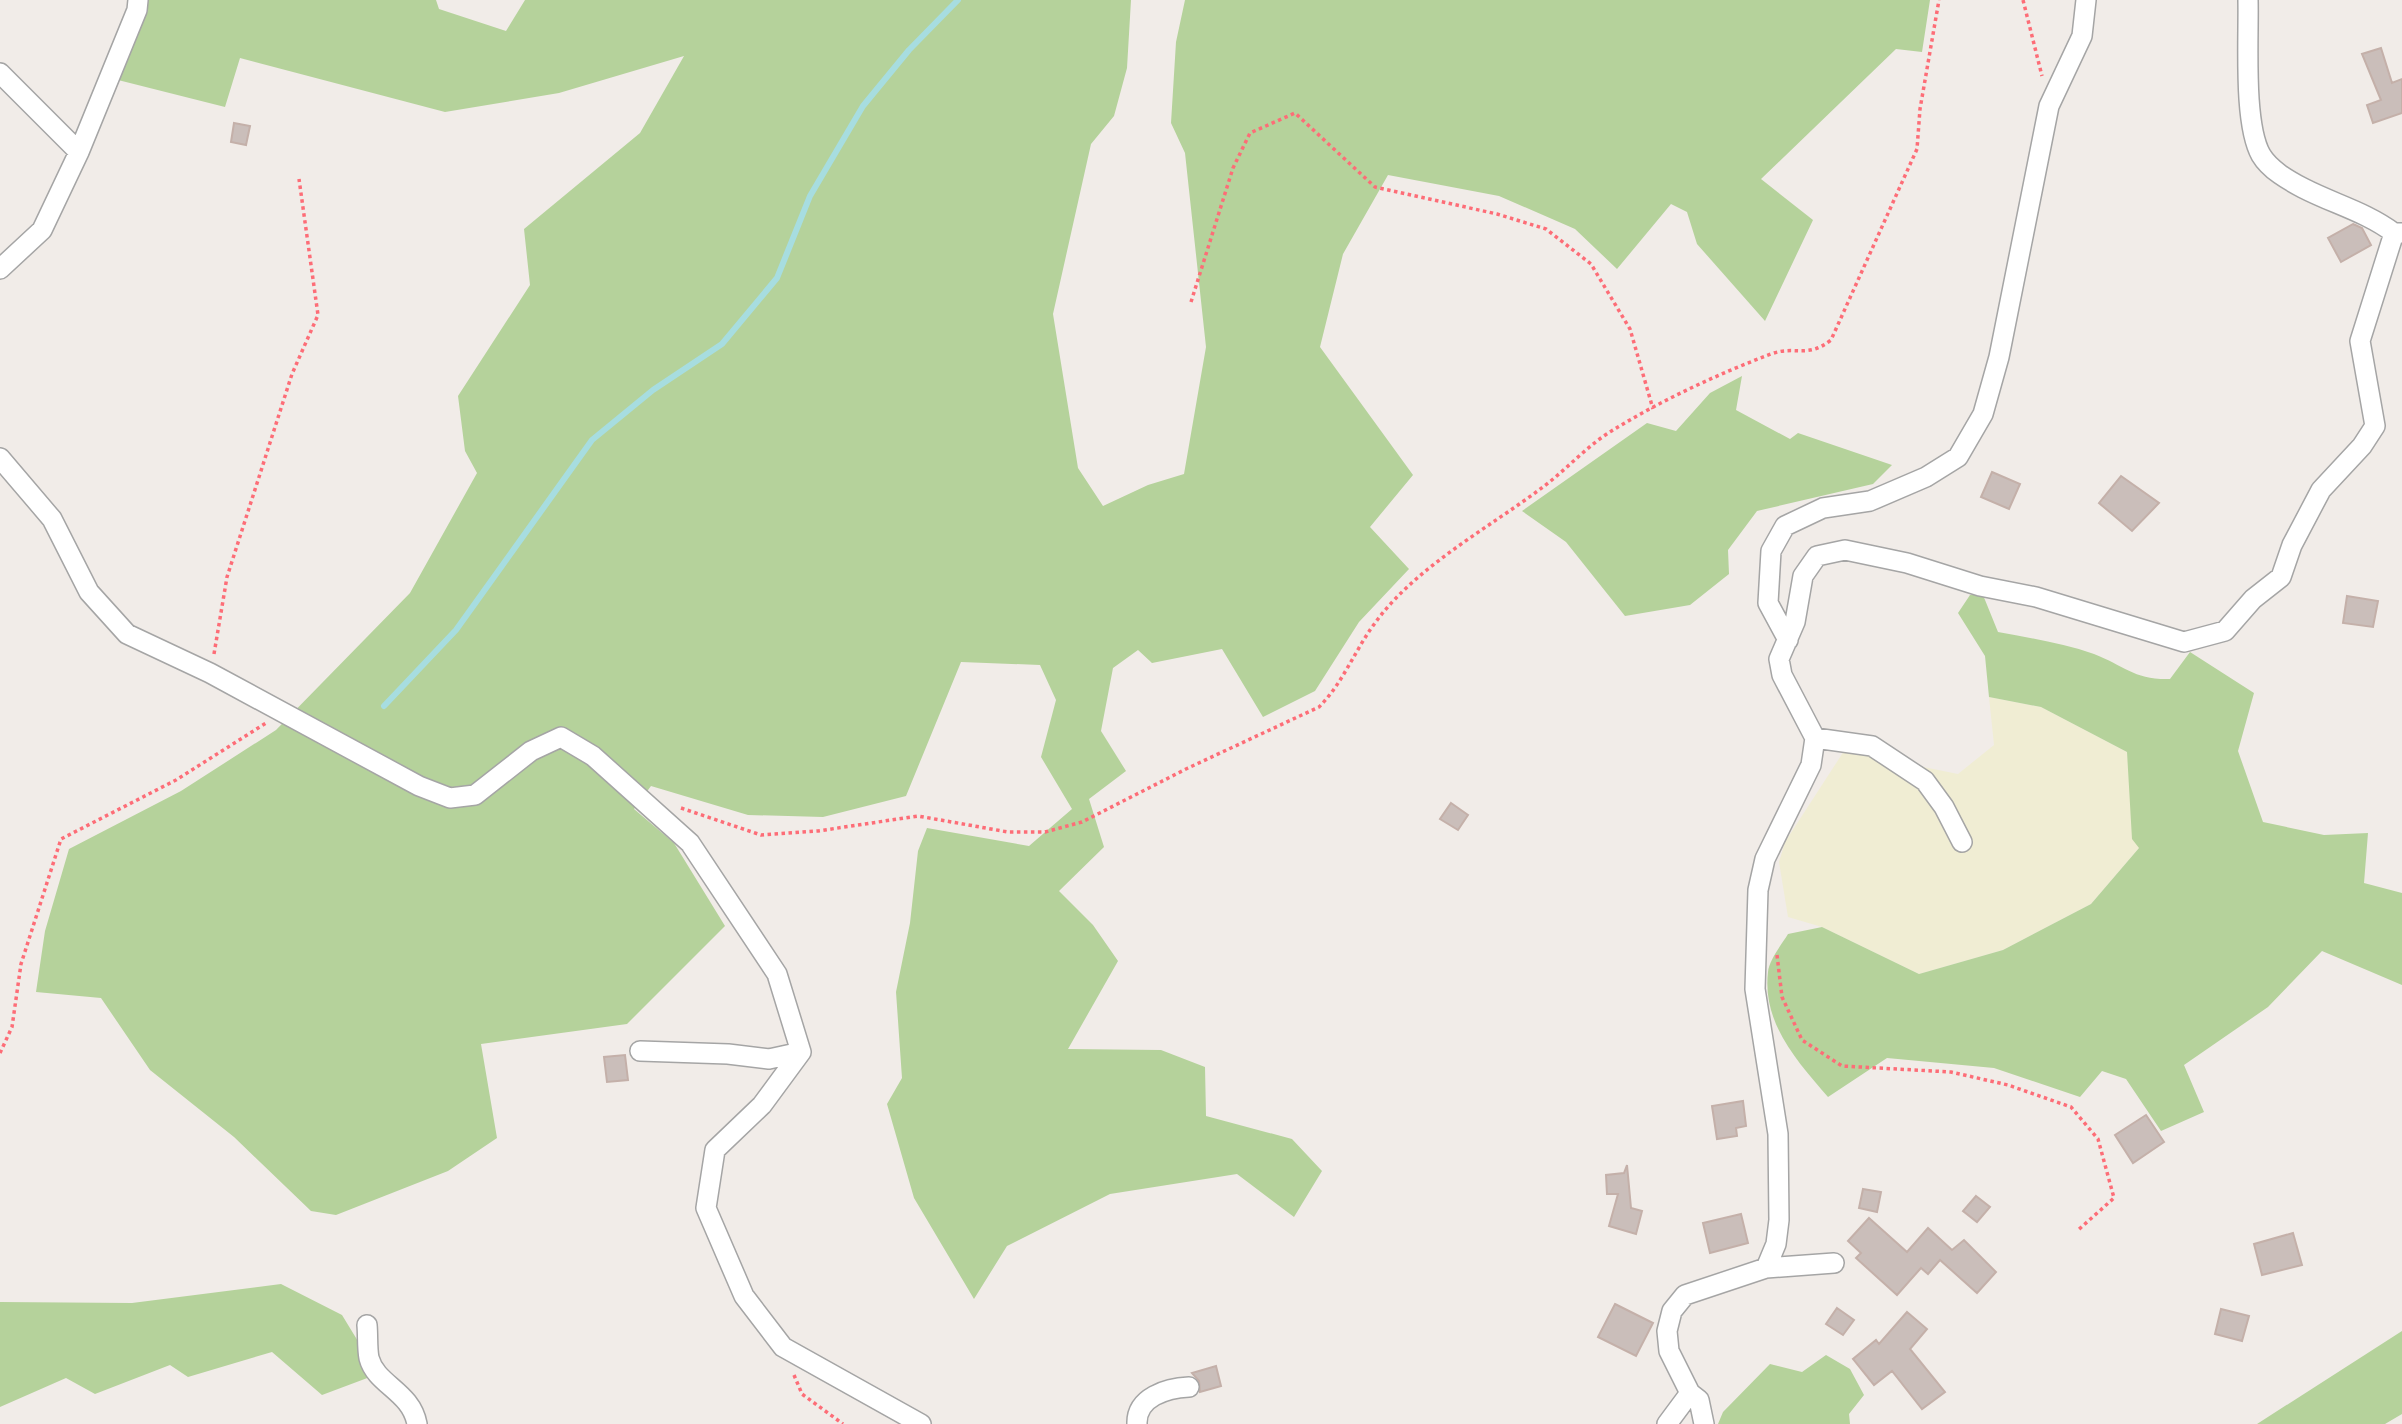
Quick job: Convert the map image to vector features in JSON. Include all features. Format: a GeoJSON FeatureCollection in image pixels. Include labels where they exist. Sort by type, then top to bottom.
{"type":"FeatureCollection","features":[{"type":"Feature","properties":{"kind":"street"},"geometry":{"type":"LineString","coordinates":[[0,269],[42,230],[79,152],[137,10],[138,0]]}},
{"type":"Feature","properties":{"kind":"street"},"geometry":{"type":"LineString","coordinates":[[1788,640],[1768,603],[1771,551],[1785,526],[1823,508],[1870,501],[1926,477],[1958,457],[1983,414],[1999,357],[2049,106],[2082,36],[2085,0]]}},
{"type":"Feature","properties":{"kind":"street"},"geometry":{"type":"LineString","coordinates":[[1766,1268],[1776,1244],[1779,1220],[1778,1146],[1755,989],[1758,890],[1765,859],[1811,765],[1815,738],[1782,674],[1779,659],[1795,622],[1802,576],[1817,556],[1845,550],[1907,563],[1980,586],[2036,597],[2185,642],[2225,631],[2253,599],[2281,577],[2292,545],[2321,489],[2361,446],[2375,426],[2360,341],[2398,233],[2373,217],[2305,189],[2279,174],[2261,154],[2251,101],[2248,0]]}},
{"type":"Feature","properties":{"kind":"street"},"geometry":{"type":"LineString","coordinates":[[0,73],[79,152]]}},
{"type":"Feature","properties":{"kind":"street"},"geometry":{"type":"LineString","coordinates":[[0,458],[52,519],[89,592],[127,634],[211,673],[419,786],[450,798],[475,795],[531,751],[561,737],[593,756],[690,843],[777,974],[801,1052]]}},
{"type":"Feature","properties":{"kind":"street"},"geometry":{"type":"LineString","coordinates":[[1815,738],[1872,746],[1926,781],[1944,807],[1962,842]]}},
{"type":"Feature","properties":{"kind":"street"},"geometry":{"type":"LineString","coordinates":[[639,1051],[728,1054],[769,1059],[801,1052]]}},
{"type":"Feature","properties":{"kind":"street"},"geometry":{"type":"LineString","coordinates":[[801,1052],[762,1105],[715,1150],[706,1208],[744,1296],[783,1347],[921,1424]]}},
{"type":"Feature","properties":{"kind":"street"},"geometry":{"type":"LineString","coordinates":[[1704,1424],[1699,1400],[1690,1394],[1669,1352],[1667,1331],[1672,1311],[1685,1295],[1766,1268],[1834,1263]]}},
{"type":"Feature","properties":{"kind":"street"},"geometry":{"type":"LineString","coordinates":[[367,1325],[369,1359],[378,1374],[406,1397],[417,1424]]}},
{"type":"Feature","properties":{"kind":"street"},"geometry":{"type":"LineString","coordinates":[[1137,1424],[1137,1416],[1147,1400],[1174,1388],[1189,1387]]}},
{"type":"Feature","properties":{"kind":"street"},"geometry":{"type":"LineString","coordinates":[[1667,1424],[1690,1394]]}},
{"type":"Feature","properties":{"kind":"path"},"geometry":{"type":"LineString","coordinates":[[672,805],[761,835],[818,831],[918,816],[1008,832],[1045,832],[1082,822],[1188,768],[1319,707],[1332,694],[1378,618],[1423,575],[1449,553],[1545,486],[1611,431],[1775,353],[1818,350],[1831,340],[1917,149],[1920,109],[1939,0]]}},
{"type":"Feature","properties":{"kind":"path"},"geometry":{"type":"LineString","coordinates":[[2023,0],[2049,106]]}},
{"type":"Feature","properties":{"kind":"path"},"geometry":{"type":"LineString","coordinates":[[1191,302],[1233,168],[1250,133],[1295,113],[1375,187],[1497,214],[1546,229],[1591,264],[1630,329],[1653,409]]}},
{"type":"Feature","properties":{"kind":"path"},"geometry":{"type":"LineString","coordinates":[[211,673],[227,577],[292,374],[318,315],[299,179]]}},
{"type":"Feature","properties":{"kind":"path"},"geometry":{"type":"LineString","coordinates":[[0,1053],[12,1027],[22,964],[61,839],[176,780],[283,712]]}},
{"type":"Feature","properties":{"kind":"path"},"geometry":{"type":"LineString","coordinates":[[1775,943],[1782,997],[1802,1040],[1842,1066],[1951,1072],[2008,1085],[2071,1107],[2098,1139],[2114,1198],[2077,1231]]}},
{"type":"Feature","properties":{"kind":"path"},"geometry":{"type":"LineString","coordinates":[[783,1347],[802,1394],[843,1424]]}},
{"type":"Feature","properties":{"kind":"shaded area"},"geometry":{"type":"Polygon","coordinates":[[[1989,697],[2041,707],[2127,752],[2139,848],[2091,904],[2003,950],[1919,974],[1822,927],[1788,917],[1779,862],[1785,842],[1844,751],[1958,774],[1994,745],[1989,697]]]}},
{"type":"Feature","properties":{"kind":"green space"},"geometry":{"type":"Polygon","coordinates":[[[145,0],[436,0],[439,9],[506,31],[525,0],[1131,0],[1127,68],[1114,116],[1091,144],[1053,314],[1078,468],[1103,506],[1148,485],[1184,474],[1206,347],[1185,153],[1171,123],[1176,42],[1185,0],[1930,0],[1922,52],[1896,49],[1761,179],[1813,220],[1765,321],[1697,244],[1687,212],[1671,204],[1617,269],[1575,229],[1499,196],[1388,175],[1343,254],[1320,347],[1413,475],[1370,527],[1409,569],[1359,622],[1315,691],[1263,717],[1222,649],[1152,663],[1138,650],[1113,668],[1101,731],[1126,771],[1089,799],[1104,847],[1059,891],[1093,925],[1118,961],[1068,1049],[1161,1050],[1205,1067],[1206,1116],[1292,1139],[1322,1171],[1294,1217],[1237,1174],[1110,1194],[1007,1246],[974,1299],[914,1198],[887,1104],[902,1078],[896,992],[910,923],[918,851],[927,828],[1029,846],[1072,809],[1041,757],[1056,700],[1040,665],[961,662],[906,796],[823,817],[748,815],[651,786],[634,809],[674,843],[725,926],[627,1024],[481,1044],[497,1138],[448,1171],[336,1215],[311,1211],[234,1137],[150,1070],[101,998],[36,992],[45,931],[69,849],[181,791],[276,730],[410,593],[477,473],[465,451],[458,396],[530,285],[524,229],[640,133],[684,56],[559,93],[445,112],[240,58],[225,107],[118,80],[145,0]]]}},
{"type":"Feature","properties":{"kind":"green space"},"geometry":{"type":"Polygon","coordinates":[[[1742,376],[1736,410],[1790,439],[1798,433],[1892,465],[1873,484],[1757,511],[1728,550],[1729,574],[1690,605],[1625,616],[1566,542],[1522,511],[1647,423],[1676,431],[1710,393],[1742,376]]]}},
{"type":"Feature","properties":{"kind":"green space"},"geometry":{"type":"Polygon","coordinates":[[[1970,595],[1983,595],[1998,632],[2082,650],[2138,675],[2158,679],[2170,679],[2190,652],[2254,693],[2238,751],[2263,822],[2324,835],[2368,833],[2364,883],[2402,893],[2402,985],[2322,951],[2268,1007],[2184,1065],[2204,1112],[2161,1131],[2126,1079],[2102,1071],[2080,1097],[1994,1068],[1887,1058],[1828,1097],[1784,1040],[1770,1008],[1769,967],[1788,934],[1822,927],[1919,974],[2003,950],[2091,904],[2139,848],[2132,839],[2127,752],[2041,707],[1989,697],[1985,656],[1958,613],[1970,595]]]}},
{"type":"Feature","properties":{"kind":"green space"},"geometry":{"type":"Polygon","coordinates":[[[281,1284],[342,1315],[378,1374],[322,1395],[272,1352],[188,1377],[170,1365],[95,1394],[66,1378],[0,1407],[0,1302],[132,1303],[281,1284]]]}},
{"type":"Feature","properties":{"kind":"green space"},"geometry":{"type":"Polygon","coordinates":[[[2402,1331],[2402,1414],[2385,1424],[2257,1424],[2402,1331]]]}},
{"type":"Feature","properties":{"kind":"green space"},"geometry":{"type":"Polygon","coordinates":[[[1826,1355],[1850,1369],[1864,1395],[1849,1414],[1850,1424],[1718,1424],[1723,1412],[1770,1364],[1802,1372],[1826,1355]]]}},
{"type":"Feature","properties":{"kind":"building"},"geometry":{"type":"Polygon","coordinates":[[[2381,48],[2392,83],[2402,79],[2402,113],[2373,123],[2367,105],[2381,100],[2362,54],[2381,48]]]}},
{"type":"Feature","properties":{"kind":"building"},"geometry":{"type":"Polygon","coordinates":[[[234,123],[250,126],[246,145],[231,142],[234,123]]]}},
{"type":"Feature","properties":{"kind":"building"},"geometry":{"type":"Polygon","coordinates":[[[2353,224],[2362,228],[2371,245],[2341,262],[2328,238],[2353,224]]]}},
{"type":"Feature","properties":{"kind":"building"},"geometry":{"type":"Polygon","coordinates":[[[1992,472],[2020,484],[2009,509],[1981,497],[1992,472]]]}},
{"type":"Feature","properties":{"kind":"building"},"geometry":{"type":"Polygon","coordinates":[[[2121,476],[2159,503],[2132,531],[2099,503],[2121,476]]]}},
{"type":"Feature","properties":{"kind":"building"},"geometry":{"type":"Polygon","coordinates":[[[2347,596],[2378,601],[2373,627],[2343,623],[2347,596]]]}},
{"type":"Feature","properties":{"kind":"building"},"geometry":{"type":"Polygon","coordinates":[[[1451,803],[1468,815],[1458,830],[1440,819],[1451,803]]]}},
{"type":"Feature","properties":{"kind":"building"},"geometry":{"type":"Polygon","coordinates":[[[625,1055],[628,1080],[607,1082],[604,1057],[625,1055]]]}},
{"type":"Feature","properties":{"kind":"building"},"geometry":{"type":"Polygon","coordinates":[[[1743,1101],[1746,1126],[1736,1128],[1737,1136],[1717,1139],[1712,1106],[1743,1101]]]}},
{"type":"Feature","properties":{"kind":"building"},"geometry":{"type":"Polygon","coordinates":[[[2146,1115],[2164,1142],[2133,1163],[2115,1135],[2146,1115]]]}},
{"type":"Feature","properties":{"kind":"building"},"geometry":{"type":"Polygon","coordinates":[[[1627,1165],[1631,1208],[1642,1211],[1636,1234],[1609,1226],[1618,1194],[1607,1194],[1606,1175],[1624,1173],[1627,1165]]]}},
{"type":"Feature","properties":{"kind":"building"},"geometry":{"type":"Polygon","coordinates":[[[1863,1189],[1881,1192],[1877,1212],[1859,1208],[1863,1189]]]}},
{"type":"Feature","properties":{"kind":"building"},"geometry":{"type":"Polygon","coordinates":[[[1976,1196],[1990,1207],[1977,1222],[1963,1211],[1976,1196]]]}},
{"type":"Feature","properties":{"kind":"building"},"geometry":{"type":"Polygon","coordinates":[[[1741,1214],[1748,1243],[1710,1253],[1703,1223],[1741,1214]]]}},
{"type":"Feature","properties":{"kind":"building"},"geometry":{"type":"Polygon","coordinates":[[[1869,1218],[1907,1252],[1928,1228],[1952,1250],[1964,1240],[1996,1272],[1977,1293],[1940,1260],[1928,1274],[1921,1268],[1897,1295],[1856,1258],[1861,1253],[1848,1241],[1869,1218]]]}},
{"type":"Feature","properties":{"kind":"building"},"geometry":{"type":"Polygon","coordinates":[[[2293,1233],[2302,1265],[2262,1275],[2254,1244],[2293,1233]]]}},
{"type":"Feature","properties":{"kind":"building"},"geometry":{"type":"Polygon","coordinates":[[[1615,1304],[1653,1323],[1636,1356],[1598,1337],[1615,1304]]]}},
{"type":"Feature","properties":{"kind":"building"},"geometry":{"type":"Polygon","coordinates":[[[1837,1308],[1854,1320],[1843,1335],[1826,1324],[1837,1308]]]}},
{"type":"Feature","properties":{"kind":"building"},"geometry":{"type":"Polygon","coordinates":[[[2221,1309],[2249,1316],[2242,1341],[2215,1334],[2221,1309]]]}},
{"type":"Feature","properties":{"kind":"building"},"geometry":{"type":"Polygon","coordinates":[[[1907,1312],[1927,1329],[1910,1349],[1945,1392],[1922,1409],[1892,1371],[1874,1385],[1853,1359],[1876,1340],[1879,1344],[1907,1312]]]}},
{"type":"Feature","properties":{"kind":"building"},"geometry":{"type":"Polygon","coordinates":[[[1216,1366],[1221,1386],[1200,1392],[1199,1381],[1192,1373],[1216,1366]]]}},
{"type":"Feature","properties":{"kind":"waterway"},"geometry":{"type":"LineString","coordinates":[[384,706],[456,630],[592,440],[653,390],[722,344],[777,278],[810,196],[863,106],[909,50],[958,0]]}}]}
